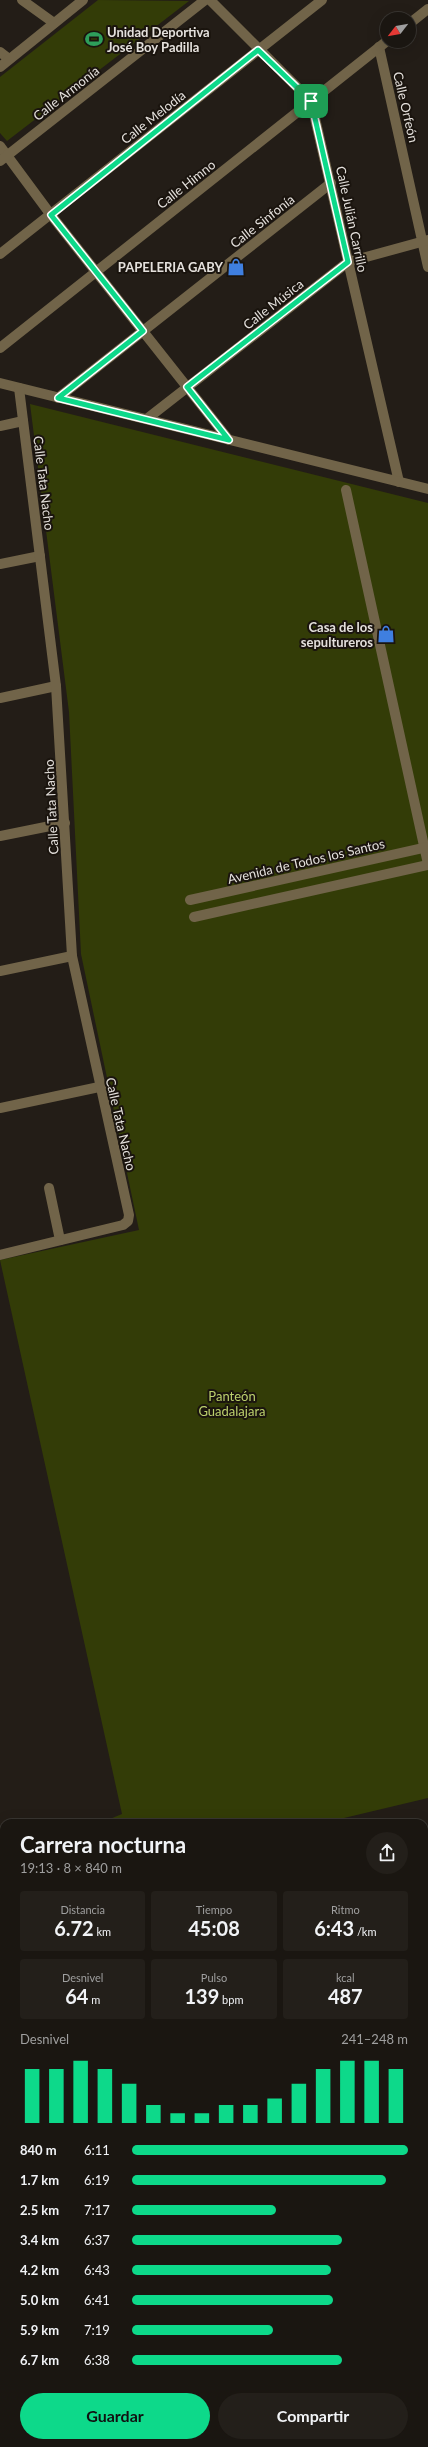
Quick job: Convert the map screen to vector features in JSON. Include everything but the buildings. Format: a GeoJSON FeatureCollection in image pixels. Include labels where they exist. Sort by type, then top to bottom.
{"type":"FeatureCollection","features":[{"type":"Feature","properties":{"kind":"street"},"geometry":{"type":"LineString","coordinates":[[22,0],[54,23]]}},
{"type":"Feature","properties":{"kind":"street"},"geometry":{"type":"LineString","coordinates":[[0,67],[83,0]]}},
{"type":"Feature","properties":{"kind":"street","name":"Calle Armonía"},"geometry":{"type":"LineString","coordinates":[[4,158],[205,0]]}},
{"type":"Feature","properties":{"kind":"street"},"geometry":{"type":"LineString","coordinates":[[210,0],[258,50],[311,101]]}},
{"type":"Feature","properties":{"kind":"street","name":"Calle Melodía"},"geometry":{"type":"LineString","coordinates":[[0,254],[322,0]]}},
{"type":"Feature","properties":{"kind":"street"},"geometry":{"type":"LineString","coordinates":[[416,18],[428,9]]}},
{"type":"Feature","properties":{"kind":"street","name":"Calle Himno"},"geometry":{"type":"LineString","coordinates":[[0,348],[380,46]]}},
{"type":"Feature","properties":{"kind":"street","name":"Calle Orfeón"},"geometry":{"type":"LineString","coordinates":[[384,48],[425,240],[428,267]]}},
{"type":"Feature","properties":{"kind":"street"},"geometry":{"type":"LineString","coordinates":[[0,52],[10,59]]}},
{"type":"Feature","properties":{"kind":"street","name":"Calle Julián Carrillo"},"geometry":{"type":"LineString","coordinates":[[311,101],[399,482]]}},
{"type":"Feature","properties":{"kind":"street"},"geometry":{"type":"LineString","coordinates":[[0,146],[4,158],[229,440]]}},
{"type":"Feature","properties":{"kind":"street","name":"Calle Sinfonía"},"geometry":{"type":"LineString","coordinates":[[58,398],[331,183]]}},
{"type":"Feature","properties":{"kind":"street","name":"Calle Música"},"geometry":{"type":"LineString","coordinates":[[148,418],[348,262],[425,240]]}},
{"type":"Feature","properties":{"kind":"street"},"geometry":{"type":"LineString","coordinates":[[0,383],[58,398],[148,418],[229,440],[428,489]]}},
{"type":"Feature","properties":{"kind":"street","name":"Calle Tata Nacho"},"geometry":{"type":"LineString","coordinates":[[19,388],[56,686],[72,956],[99,1087],[129,1215],[128,1221],[123,1225],[60,1240]]}},
{"type":"Feature","properties":{"kind":"street"},"geometry":{"type":"LineString","coordinates":[[0,426],[23,421]]}},
{"type":"Feature","properties":{"kind":"street"},"geometry":{"type":"LineString","coordinates":[[194,917],[428,864],[426,847],[346,490]]}},
{"type":"Feature","properties":{"kind":"street"},"geometry":{"type":"LineString","coordinates":[[0,564],[40,556]]}},
{"type":"Feature","properties":{"kind":"street"},"geometry":{"type":"LineString","coordinates":[[0,698],[56,686]]}},
{"type":"Feature","properties":{"kind":"street"},"geometry":{"type":"LineString","coordinates":[[0,836],[65,823]]}},
{"type":"Feature","properties":{"kind":"street","name":"Avenida de Todos los Santos"},"geometry":{"type":"LineString","coordinates":[[190,900],[426,847]]}},
{"type":"Feature","properties":{"kind":"street"},"geometry":{"type":"LineString","coordinates":[[0,971],[72,956]]}},
{"type":"Feature","properties":{"kind":"street"},"geometry":{"type":"LineString","coordinates":[[0,1108],[99,1087]]}},
{"type":"Feature","properties":{"kind":"street"},"geometry":{"type":"LineString","coordinates":[[0,1255],[60,1240],[48,1188]]}},
{"type":"Feature","properties":{"kind":"green space","name":"Unidad Deportiva José Boy Padilla"},"geometry":{"type":"Polygon","coordinates":[[[98,0],[189,1],[7,141],[0,133],[0,77],[98,0]]]}},
{"type":"Feature","properties":{"kind":"green space","name":"Panteón Guadalajara"},"geometry":{"type":"Polygon","coordinates":[[[30,404],[428,503],[428,1798],[340,1819],[110,1819],[122,1814],[0,1260],[139,1230],[81,954],[69,712],[30,404]]]}},
{"type":"Feature","properties":{"kind":"place","name":"Unidad Deportiva José Boy Padilla"},"geometry":{"type":"Point","coordinates":[94,39]}},
{"type":"Feature","properties":{"kind":"place","name":"PAPELERIA GABY"},"geometry":{"type":"Point","coordinates":[236,267]}},
{"type":"Feature","properties":{"kind":"place","name":"Casa de los sepultureros"},"geometry":{"type":"Point","coordinates":[386,634]}},
{"type":"Feature","properties":{"kind":"route"},"geometry":{"type":"LineString","coordinates":[[258,50],[311,101],[348,262],[187,387],[229,440],[148,418],[58,398],[143,331],[51,215],[258,50]]}}]}
